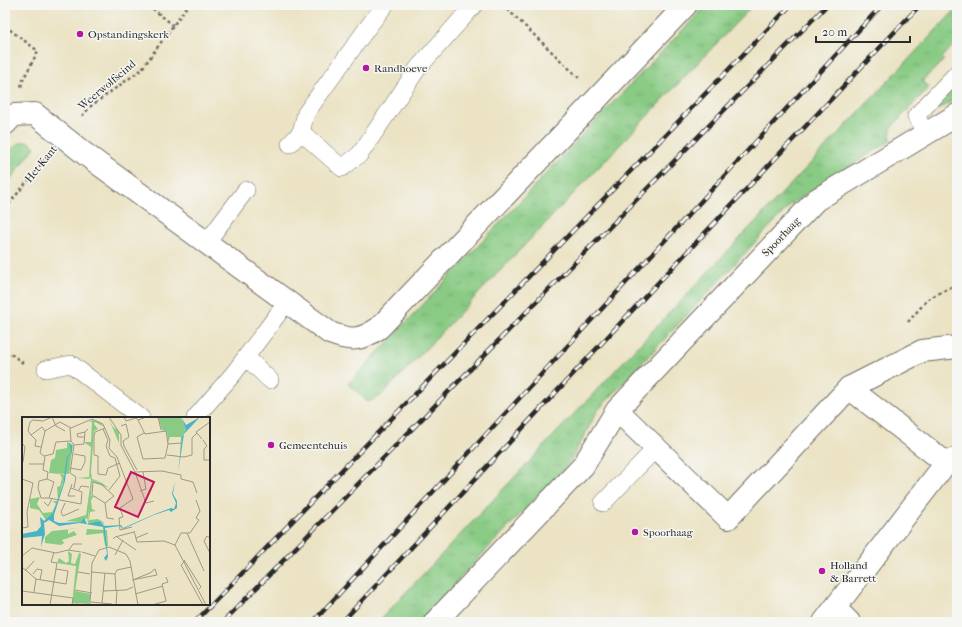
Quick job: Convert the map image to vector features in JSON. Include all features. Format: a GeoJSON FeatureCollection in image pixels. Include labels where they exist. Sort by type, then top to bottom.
{"type":"FeatureCollection","features":[{"type":"Feature","properties":{"kind":"street"},"geometry":{"type":"LineString","coordinates":[[64,137],[330,333],[343,338],[356,339],[369,335],[385,322],[686,5]]}},
{"type":"Feature","properties":{"kind":"street","name":"Het Kant"},"geometry":{"type":"LineString","coordinates":[[9,120],[35,114],[64,137]]}},
{"type":"Feature","properties":{"kind":"street","name":"Spoorhaag"},"geometry":{"type":"LineString","coordinates":[[435,622],[583,466],[617,410],[816,200],[957,115]]}},
{"type":"Feature","properties":{"kind":"street"},"geometry":{"type":"LineString","coordinates":[[617,410],[728,518],[849,388],[922,351],[957,347]]}},
{"type":"Feature","properties":{"kind":"street"},"geometry":{"type":"LineString","coordinates":[[836,617],[952,460],[849,388]]}},
{"type":"Feature","properties":{"kind":"lane"},"geometry":{"type":"LineString","coordinates":[[385,5],[306,113],[295,138],[342,168],[360,154],[418,68],[474,5]]}},
{"type":"Feature","properties":{"kind":"lane"},"geometry":{"type":"LineString","coordinates":[[926,134],[916,116],[957,73]]}},
{"type":"Feature","properties":{"kind":"lane"},"geometry":{"type":"LineString","coordinates":[[207,242],[246,190]]}},
{"type":"Feature","properties":{"kind":"lane"},"geometry":{"type":"LineString","coordinates":[[196,417],[234,373],[287,302]]}},
{"type":"Feature","properties":{"kind":"lane"},"geometry":{"type":"LineString","coordinates":[[246,356],[270,380]]}},
{"type":"Feature","properties":{"kind":"lane"},"geometry":{"type":"LineString","coordinates":[[46,369],[71,364],[140,417]]}},
{"type":"Feature","properties":{"kind":"lane"},"geometry":{"type":"LineString","coordinates":[[604,503],[656,448]]}},
{"type":"Feature","properties":{"kind":"path"},"geometry":{"type":"LineString","coordinates":[[148,5],[173,26]]}},
{"type":"Feature","properties":{"kind":"path","name":"Weerwolfseind"},"geometry":{"type":"LineString","coordinates":[[64,137],[90,106],[141,70],[188,5]]}},
{"type":"Feature","properties":{"kind":"path"},"geometry":{"type":"LineString","coordinates":[[503,5],[599,96]]}},
{"type":"Feature","properties":{"kind":"path"},"geometry":{"type":"LineString","coordinates":[[5,26],[38,51],[23,80],[9,120]]}},
{"type":"Feature","properties":{"kind":"path","name":"Het Kant"},"geometry":{"type":"LineString","coordinates":[[5,209],[64,137]]}},
{"type":"Feature","properties":{"kind":"path"},"geometry":{"type":"LineString","coordinates":[[908,322],[928,299],[957,284]]}},
{"type":"Feature","properties":{"kind":"green space"},"geometry":{"type":"Polygon","coordinates":[[[707,5],[753,5],[381,396],[368,402],[348,384],[707,5]]]}},
{"type":"Feature","properties":{"kind":"green space"},"geometry":{"type":"Polygon","coordinates":[[[957,8],[957,41],[942,58],[944,60],[922,81],[929,87],[891,128],[890,141],[792,203],[598,410],[570,462],[418,622],[378,622],[957,8]]]}},
{"type":"Feature","properties":{"kind":"green space"},"geometry":{"type":"Polygon","coordinates":[[[957,85],[957,98],[927,116],[957,85]]]}},
{"type":"Feature","properties":{"kind":"green space"},"geometry":{"type":"Polygon","coordinates":[[[29,142],[35,147],[7,184],[5,182],[5,157],[17,144],[29,142]]]}},
{"type":"Feature","properties":{"kind":"railway"},"geometry":{"type":"LineString","coordinates":[[195,622],[791,5]]}},
{"type":"Feature","properties":{"kind":"railway"},"geometry":{"type":"LineString","coordinates":[[223,622],[827,5]]}},
{"type":"Feature","properties":{"kind":"railway"},"geometry":{"type":"LineString","coordinates":[[313,622],[882,5]]}},
{"type":"Feature","properties":{"kind":"railway"},"geometry":{"type":"LineString","coordinates":[[342,622],[655,286],[920,5]]}},
{"type":"Feature","properties":{"kind":"place","name":"Opstandingskerk"},"geometry":{"type":"Point","coordinates":[80,34]}},
{"type":"Feature","properties":{"kind":"place","name":"Randhoeve"},"geometry":{"type":"Point","coordinates":[366,68]}},
{"type":"Feature","properties":{"kind":"place","name":"Gemeentehuis"},"geometry":{"type":"Point","coordinates":[271,445]}},
{"type":"Feature","properties":{"kind":"place","name":"Spoorhaag"},"geometry":{"type":"Point","coordinates":[635,532]}},
{"type":"Feature","properties":{"kind":"place","name":"Holland & Barrett"},"geometry":{"type":"Point","coordinates":[822,571]}}]}
